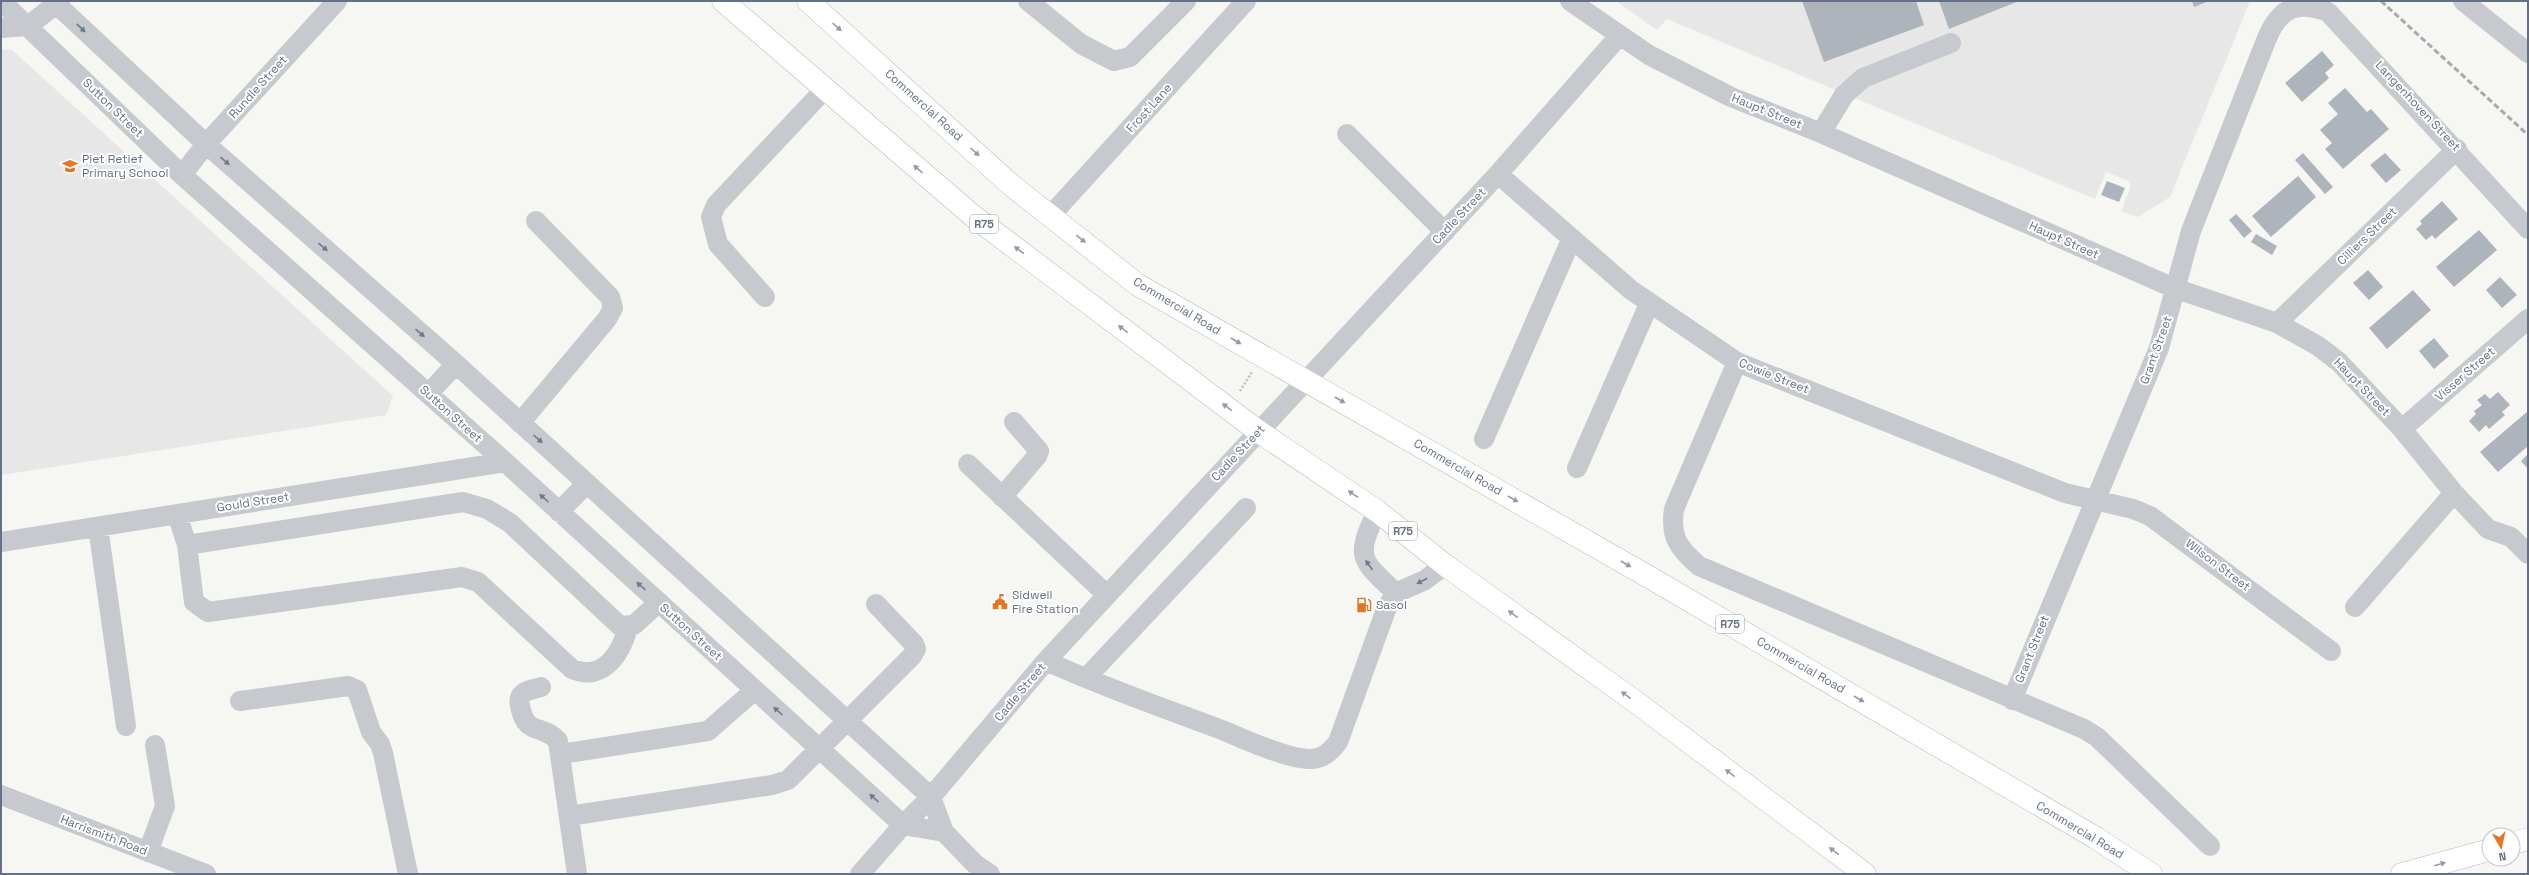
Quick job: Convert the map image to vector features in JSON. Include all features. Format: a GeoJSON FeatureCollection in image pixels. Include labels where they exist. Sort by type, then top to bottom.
{"type":"FeatureCollection","features":[{"type":"Feature","properties":{"kind":"main road","name":"R75"},"geometry":{"type":"LineString","coordinates":[[722,1],[973,216],[1228,408],[1377,511],[1445,565],[1633,700],[1865,874]]}},
{"type":"Feature","properties":{"kind":"main road","name":"Commercial Road"},"geometry":{"type":"LineString","coordinates":[[808,1],[1011,185],[1138,285],[1306,380],[1956,756],[2096,838],[2151,874]]}},
{"type":"Feature","properties":{"kind":"main road"},"geometry":{"type":"LineString","coordinates":[[2402,874],[2481,852]]}},
{"type":"Feature","properties":{"kind":"street","name":"Rundle Street"},"geometry":{"type":"LineString","coordinates":[[182,175],[206,144],[336,1]]}},
{"type":"Feature","properties":{"kind":"street"},"geometry":{"type":"LineString","coordinates":[[1028,1],[1081,44],[1114,61],[1130,57],[1186,1]]}},
{"type":"Feature","properties":{"kind":"street","name":"Frost Lane"},"geometry":{"type":"LineString","coordinates":[[1051,215],[1246,1]]}},
{"type":"Feature","properties":{"kind":"street","name":"Haupt Street"},"geometry":{"type":"LineString","coordinates":[[1570,1],[1649,55],[1695,80],[1821,133],[2174,288],[2277,323],[2318,346],[2339,362],[2402,429],[2454,493],[2488,529],[2520,534]]}},
{"type":"Feature","properties":{"kind":"street"},"geometry":{"type":"LineString","coordinates":[[2463,1],[2528,53]]}},
{"type":"Feature","properties":{"kind":"street"},"geometry":{"type":"LineString","coordinates":[[1,28],[28,26],[56,2],[206,144],[456,364],[931,797],[944,832],[975,864],[990,874]]}},
{"type":"Feature","properties":{"kind":"street","name":"Langenhoven Street"},"geometry":{"type":"LineString","coordinates":[[2296,4],[2309,3],[2328,12],[2457,149],[2528,229]]}},
{"type":"Feature","properties":{"kind":"street","name":"Grant Street"},"geometry":{"type":"LineString","coordinates":[[2012,700],[2094,498],[2163,338],[2174,288],[2191,231],[2266,38],[2275,18],[2284,9],[2296,4]]}},
{"type":"Feature","properties":{"kind":"street","name":"Sutton Street"},"geometry":{"type":"LineString","coordinates":[[6,6],[182,175],[505,462],[903,825]]}},
{"type":"Feature","properties":{"kind":"street","name":"Cadle Street"},"geometry":{"type":"LineString","coordinates":[[860,874],[903,825],[931,797],[1046,661],[1258,430],[1445,232],[1620,35]]}},
{"type":"Feature","properties":{"kind":"street"},"geometry":{"type":"LineString","coordinates":[[1821,133],[1844,95],[1862,78],[1951,43]]}},
{"type":"Feature","properties":{"kind":"street"},"geometry":{"type":"LineString","coordinates":[[765,297],[718,244],[711,217],[716,205],[825,89]]}},
{"type":"Feature","properties":{"kind":"street"},"geometry":{"type":"LineString","coordinates":[[1347,134],[1445,232]]}},
{"type":"Feature","properties":{"kind":"street","name":"Cilliers Street"},"geometry":{"type":"LineString","coordinates":[[2277,323],[2457,149]]}},
{"type":"Feature","properties":{"kind":"street","name":"Cowie Street"},"geometry":{"type":"LineString","coordinates":[[1498,174],[1571,240],[1649,304],[1738,362],[2065,492],[2094,498]]}},
{"type":"Feature","properties":{"kind":"street"},"geometry":{"type":"LineString","coordinates":[[520,422],[607,319],[613,308],[610,296],[536,221]]}},
{"type":"Feature","properties":{"kind":"street"},"geometry":{"type":"LineString","coordinates":[[1484,439],[1571,240]]}},
{"type":"Feature","properties":{"kind":"street"},"geometry":{"type":"LineString","coordinates":[[1577,468],[1649,304]]}},
{"type":"Feature","properties":{"kind":"street","name":"Visser Street"},"geometry":{"type":"LineString","coordinates":[[2402,429],[2528,319]]}},
{"type":"Feature","properties":{"kind":"street"},"geometry":{"type":"LineString","coordinates":[[1738,362],[1674,509],[1672,521],[1677,544],[1699,566],[2012,700],[2079,727],[2097,737],[2210,846]]}},
{"type":"Feature","properties":{"kind":"street"},"geometry":{"type":"LineString","coordinates":[[428,394],[456,364]]}},
{"type":"Feature","properties":{"kind":"street"},"geometry":{"type":"LineString","coordinates":[[1002,497],[1037,456],[1039,450],[1014,422]]}},
{"type":"Feature","properties":{"kind":"street","name":"Gould Street"},"geometry":{"type":"LineString","coordinates":[[1,542],[505,462]]}},
{"type":"Feature","properties":{"kind":"street"},"geometry":{"type":"LineString","coordinates":[[968,464],[1107,594]]}},
{"type":"Feature","properties":{"kind":"street"},"geometry":{"type":"LineString","coordinates":[[560,512],[587,483]]}},
{"type":"Feature","properties":{"kind":"street"},"geometry":{"type":"LineString","coordinates":[[2355,607],[2454,493]]}},
{"type":"Feature","properties":{"kind":"street","name":"Wilson Street"},"geometry":{"type":"LineString","coordinates":[[2094,498],[2133,509],[2157,520],[2331,651]]}},
{"type":"Feature","properties":{"kind":"street"},"geometry":{"type":"LineString","coordinates":[[187,545],[463,502],[487,509],[510,523],[620,626],[628,627],[642,619],[659,602]]}},
{"type":"Feature","properties":{"kind":"street"},"geometry":{"type":"LineString","coordinates":[[1086,678],[1246,508]]}},
{"type":"Feature","properties":{"kind":"street"},"geometry":{"type":"LineString","coordinates":[[1377,511],[1368,529],[1364,556],[1370,568],[1396,593]]}},
{"type":"Feature","properties":{"kind":"street"},"geometry":{"type":"LineString","coordinates":[[177,514],[187,545],[194,602],[208,612],[462,577],[478,582],[572,669],[586,673],[601,670],[617,654],[628,627]]}},
{"type":"Feature","properties":{"kind":"street"},"geometry":{"type":"LineString","coordinates":[[98,527],[126,726]]}},
{"type":"Feature","properties":{"kind":"street"},"geometry":{"type":"LineString","coordinates":[[2520,534],[2528,554]]}},
{"type":"Feature","properties":{"kind":"street"},"geometry":{"type":"LineString","coordinates":[[1046,661],[1086,678],[1255,743],[1297,757],[1317,758],[1325,756],[1338,742],[1387,607],[1396,593],[1425,580],[1445,565]]}},
{"type":"Feature","properties":{"kind":"street"},"geometry":{"type":"LineString","coordinates":[[569,816],[780,784],[795,775],[912,656],[916,649],[914,644],[876,604]]}},
{"type":"Feature","properties":{"kind":"street"},"geometry":{"type":"LineString","coordinates":[[240,701],[348,686],[358,690],[371,732],[380,744],[383,753],[408,874]]}},
{"type":"Feature","properties":{"kind":"street"},"geometry":{"type":"LineString","coordinates":[[541,688],[523,692],[518,699],[521,714],[527,725],[553,736],[561,754],[577,874]]}},
{"type":"Feature","properties":{"kind":"street"},"geometry":{"type":"LineString","coordinates":[[561,754],[708,731],[755,690]]}},
{"type":"Feature","properties":{"kind":"street"},"geometry":{"type":"LineString","coordinates":[[148,852],[165,806],[155,745]]}},
{"type":"Feature","properties":{"kind":"street","name":"Harrismith Road"},"geometry":{"type":"LineString","coordinates":[[1,795],[206,874]]}},
{"type":"Feature","properties":{"kind":"street"},"geometry":{"type":"LineString","coordinates":[[903,825],[944,832]]}},
{"type":"Feature","properties":{"kind":"path"},"geometry":{"type":"LineString","coordinates":[[1228,408],[1262,356]]}},
{"type":"Feature","properties":{"kind":"shaded area"},"geometry":{"type":"Polygon","coordinates":[[[1616,1],[2250,1],[2170,197],[2138,217],[2121,211],[2131,187],[2129,181],[2106,172],[2095,199],[1667,19],[1657,30],[1616,1]]]}},
{"type":"Feature","properties":{"kind":"shaded area","name":"Piet Retief Primary School"},"geometry":{"type":"Polygon","coordinates":[[[11,49],[393,396],[386,415],[1,475],[1,50],[11,49]]]}},
{"type":"Feature","properties":{"kind":"building"},"geometry":{"type":"Polygon","coordinates":[[[1802,1],[1916,1],[1924,25],[1824,62],[1802,1]]]}},
{"type":"Feature","properties":{"kind":"building"},"geometry":{"type":"Polygon","coordinates":[[[1939,1],[2019,1],[1949,29],[1939,1]]]}},
{"type":"Feature","properties":{"kind":"building"},"geometry":{"type":"Polygon","coordinates":[[[2192,1],[2209,1],[2194,7],[2192,1]]]}},
{"type":"Feature","properties":{"kind":"building"},"geometry":{"type":"Polygon","coordinates":[[[2322,51],[2334,65],[2325,73],[2329,78],[2302,102],[2285,83],[2322,51]]]}},
{"type":"Feature","properties":{"kind":"building"},"geometry":{"type":"Polygon","coordinates":[[[2345,88],[2367,112],[2371,109],[2389,129],[2343,169],[2325,149],[2332,143],[2320,130],[2338,114],[2328,103],[2345,88]]]}},
{"type":"Feature","properties":{"kind":"building"},"geometry":{"type":"Polygon","coordinates":[[[2303,153],[2333,187],[2325,194],[2295,160],[2303,153]]]}},
{"type":"Feature","properties":{"kind":"building"},"geometry":{"type":"Polygon","coordinates":[[[2385,153],[2401,170],[2386,183],[2370,165],[2385,153]]]}},
{"type":"Feature","properties":{"kind":"building"},"geometry":{"type":"Polygon","coordinates":[[[2298,176],[2316,197],[2271,237],[2252,216],[2298,176]]]}},
{"type":"Feature","properties":{"kind":"building"},"geometry":{"type":"Polygon","coordinates":[[[2107,181],[2125,188],[2119,202],[2101,195],[2107,181]]]}},
{"type":"Feature","properties":{"kind":"building"},"geometry":{"type":"Polygon","coordinates":[[[2442,201],[2458,219],[2435,239],[2432,235],[2426,240],[2416,229],[2422,224],[2420,221],[2442,201]]]}},
{"type":"Feature","properties":{"kind":"building"},"geometry":{"type":"Polygon","coordinates":[[[2236,214],[2252,231],[2244,238],[2229,220],[2236,214]]]}},
{"type":"Feature","properties":{"kind":"building"},"geometry":{"type":"Polygon","coordinates":[[[2479,230],[2497,250],[2454,287],[2436,267],[2479,230]]]}},
{"type":"Feature","properties":{"kind":"building"},"geometry":{"type":"Polygon","coordinates":[[[2256,234],[2277,246],[2272,255],[2251,242],[2256,234]]]}},
{"type":"Feature","properties":{"kind":"building"},"geometry":{"type":"Polygon","coordinates":[[[2368,270],[2383,287],[2369,300],[2353,283],[2368,270]]]}},
{"type":"Feature","properties":{"kind":"building"},"geometry":{"type":"Polygon","coordinates":[[[2500,277],[2517,295],[2502,308],[2486,290],[2500,277]]]}},
{"type":"Feature","properties":{"kind":"building"},"geometry":{"type":"Polygon","coordinates":[[[2413,290],[2431,310],[2387,349],[2369,328],[2413,290]]]}},
{"type":"Feature","properties":{"kind":"building"},"geometry":{"type":"Polygon","coordinates":[[[2434,338],[2449,356],[2434,369],[2419,351],[2434,338]]]}},
{"type":"Feature","properties":{"kind":"building"},"geometry":{"type":"Polygon","coordinates":[[[2498,392],[2510,405],[2502,412],[2505,415],[2489,429],[2486,425],[2479,432],[2469,421],[2476,414],[2474,411],[2482,405],[2477,400],[2485,394],[2490,399],[2498,392]]]}},
{"type":"Feature","properties":{"kind":"building"},"geometry":{"type":"Polygon","coordinates":[[[2528,411],[2528,446],[2498,472],[2480,452],[2528,411]]]}},
{"type":"Feature","properties":{"kind":"building"},"geometry":{"type":"Polygon","coordinates":[[[2528,454],[2528,469],[2521,461],[2528,454]]]}},
{"type":"Feature","properties":{"kind":"railway"},"geometry":{"type":"LineString","coordinates":[[2381,1],[2527,134]]}},
{"type":"Feature","properties":{"kind":"place","name":"Piet Retief Primary School"},"geometry":{"type":"Point","coordinates":[70,166]}},
{"type":"Feature","properties":{"kind":"place","name":"Sidwell Fire Station"},"geometry":{"type":"Point","coordinates":[1000,602]}},
{"type":"Feature","properties":{"kind":"place","name":"Sasol"},"geometry":{"type":"Point","coordinates":[1364,605]}}]}
